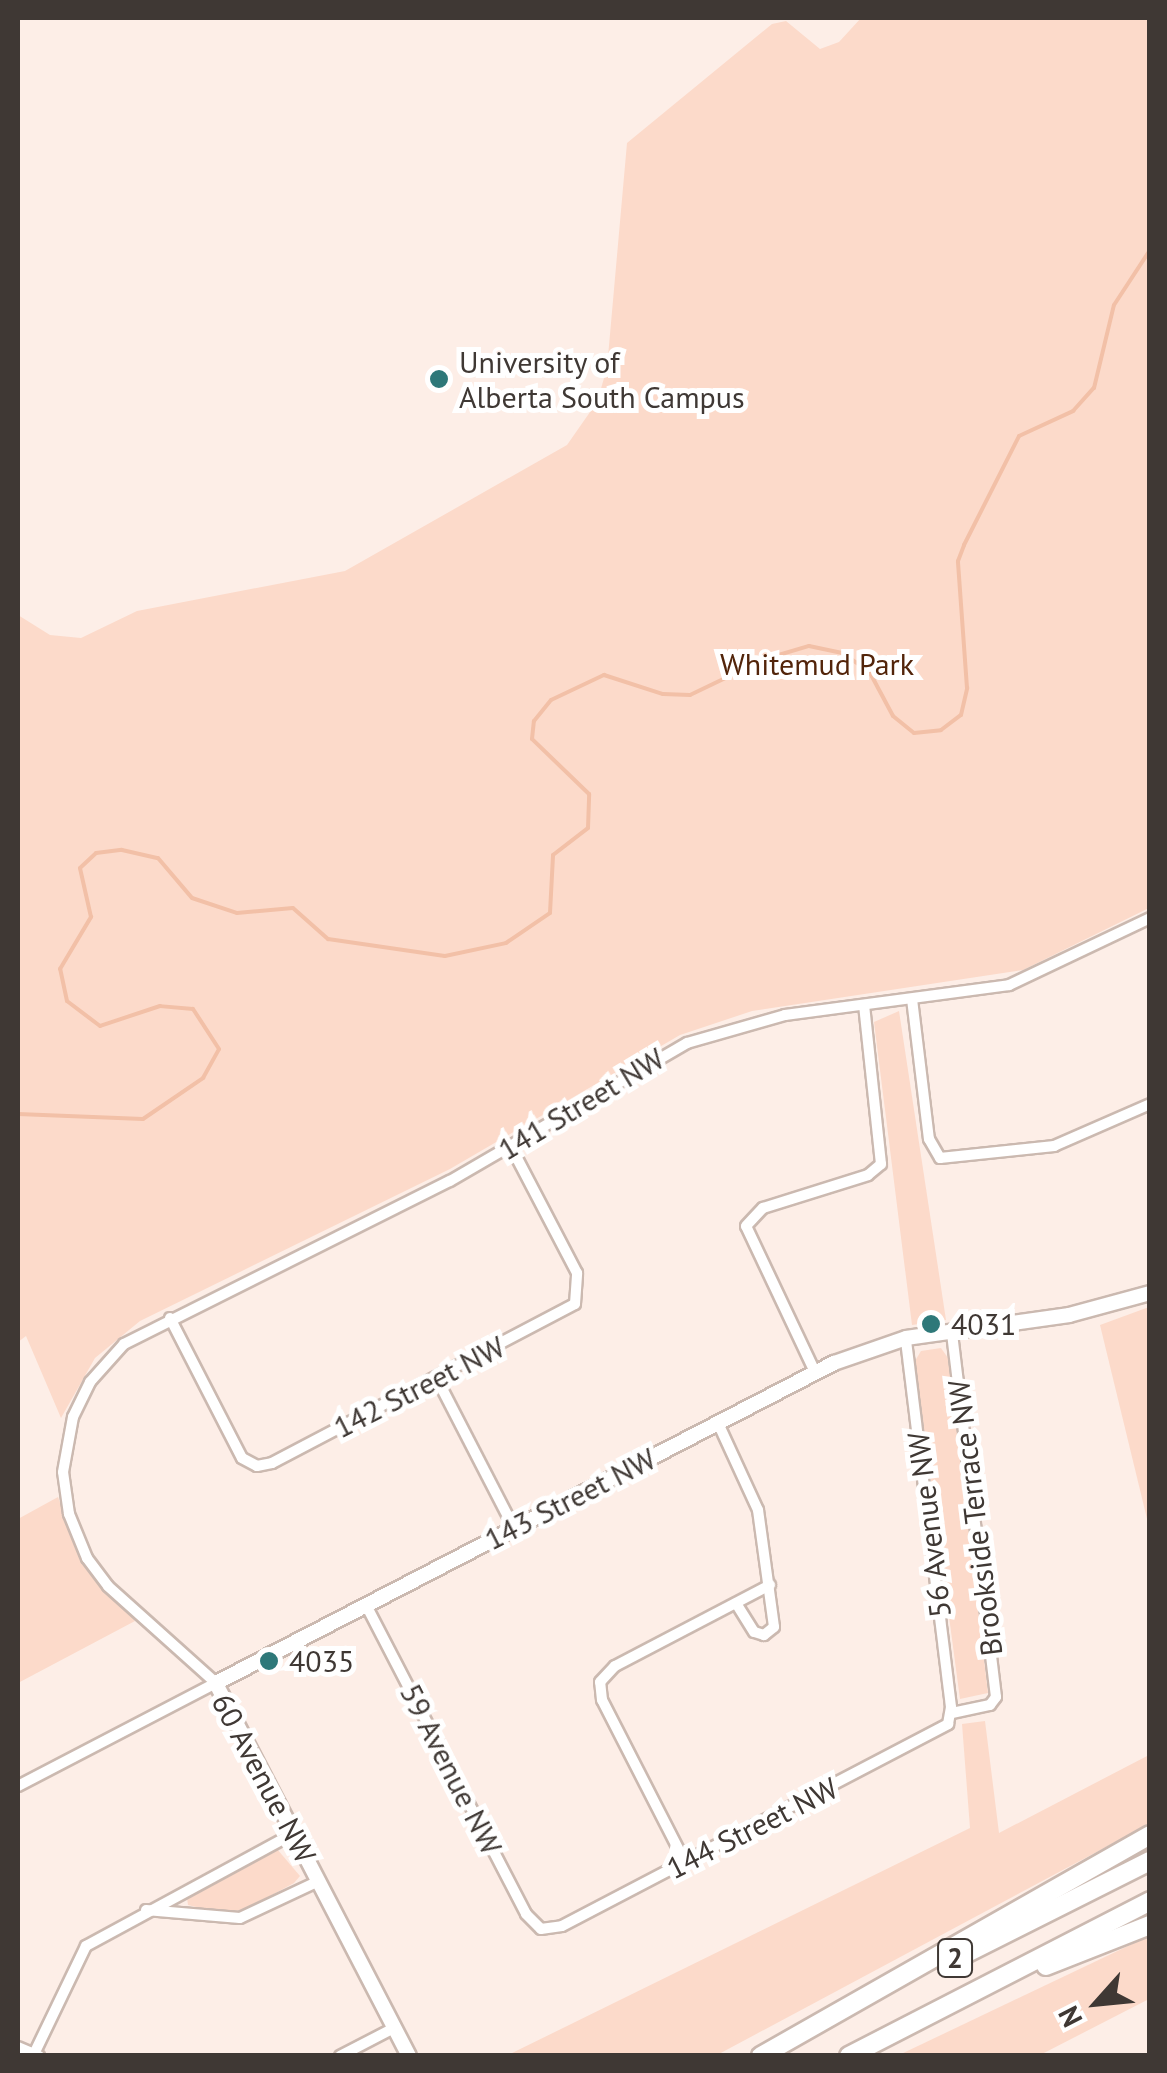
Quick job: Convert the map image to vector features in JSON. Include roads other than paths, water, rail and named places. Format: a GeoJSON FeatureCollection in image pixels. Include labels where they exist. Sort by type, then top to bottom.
{"type":"FeatureCollection","features":[{"type":"Feature","properties":{"kind":"highway"},"geometry":{"type":"LineString","coordinates":[[761,2056],[1150,1836]]}},
{"type":"Feature","properties":{"kind":"highway","name":"2"},"geometry":{"type":"LineString","coordinates":[[761,2056],[1150,1861]]}},
{"type":"Feature","properties":{"kind":"highway","name":"2"},"geometry":{"type":"LineString","coordinates":[[849,2056],[1150,1901]]}},
{"type":"Feature","properties":{"kind":"highway"},"geometry":{"type":"LineString","coordinates":[[948,2005],[1150,1924]]}},
{"type":"Feature","properties":{"kind":"street","name":"141 Street NW"},"geometry":{"type":"LineString","coordinates":[[72,1416],[116,1352],[170,1318],[511,1146],[701,1037],[764,1019],[912,999],[1036,976],[1150,918]]}},
{"type":"Feature","properties":{"kind":"street"},"geometry":{"type":"LineString","coordinates":[[912,999],[936,1155],[954,1160],[1054,1146],[1150,1104]]}},
{"type":"Feature","properties":{"kind":"street"},"geometry":{"type":"LineString","coordinates":[[815,1372],[746,1226],[763,1208],[868,1175],[882,1164],[864,1005]]}},
{"type":"Feature","properties":{"kind":"street","name":"142 Street NW"},"geometry":{"type":"LineString","coordinates":[[170,1318],[239,1452],[252,1464],[272,1463],[566,1311],[579,1296],[576,1273],[511,1146]]}},
{"type":"Feature","properties":{"kind":"street","name":"143 Street NW"},"geometry":{"type":"LineString","coordinates":[[18,1786],[815,1372],[906,1338],[1069,1315],[1150,1293]]}},
{"type":"Feature","properties":{"kind":"street","name":"Brookside Terrace NW"},"geometry":{"type":"LineString","coordinates":[[952,1331],[994,1673],[992,1704],[952,1713]]}},
{"type":"Feature","properties":{"kind":"street","name":"56 Avenue NW"},"geometry":{"type":"LineString","coordinates":[[906,1338],[952,1713]]}},
{"type":"Feature","properties":{"kind":"street"},"geometry":{"type":"LineString","coordinates":[[436,1377],[514,1528]]}},
{"type":"Feature","properties":{"kind":"street","name":"60 Avenue NW"},"geometry":{"type":"LineString","coordinates":[[72,1416],[63,1472],[80,1544],[108,1586],[216,1683],[408,2056]]}},
{"type":"Feature","properties":{"kind":"street"},"geometry":{"type":"LineString","coordinates":[[718,1423],[758,1510],[775,1622],[768,1633],[751,1629],[736,1603]]}},
{"type":"Feature","properties":{"kind":"street"},"geometry":{"type":"LineString","coordinates":[[685,1862],[602,1700],[600,1682],[615,1666],[770,1585]]}},
{"type":"Feature","properties":{"kind":"street","name":"59 Avenue NW"},"geometry":{"type":"LineString","coordinates":[[366,1605],[526,1914],[542,1928]]}},
{"type":"Feature","properties":{"kind":"street","name":"144 Street NW"},"geometry":{"type":"LineString","coordinates":[[542,1928],[562,1926],[938,1733],[952,1713]]}},
{"type":"Feature","properties":{"kind":"street"},"geometry":{"type":"LineString","coordinates":[[18,2047],[36,2054],[80,1953],[146,1910],[294,1833]]}},
{"type":"Feature","properties":{"kind":"street"},"geometry":{"type":"LineString","coordinates":[[146,1910],[240,1918],[318,1882]]}},
{"type":"Feature","properties":{"kind":"street"},"geometry":{"type":"LineString","coordinates":[[340,2056],[394,2028]]}},
{"type":"Feature","properties":{"kind":"waterway"},"geometry":{"type":"LineString","coordinates":[[18,1114],[143,1119],[203,1078],[219,1049],[193,1009],[160,1006],[100,1026],[67,1001],[60,969],[91,917],[80,868],[96,853],[122,850],[158,858],[192,898],[237,913],[293,908],[328,939],[445,956],[506,943],[550,913],[553,855],[588,828],[589,794],[532,739],[534,721],[551,700],[604,675],[663,694],[690,695],[765,659],[809,646],[842,653],[869,671],[893,716],[914,733],[941,730],[961,715],[967,688],[958,561],[964,545],[1019,436],[1073,411],[1094,388],[1114,305],[1150,250]]}},
{"type":"Feature","properties":{"kind":"place","name":"University of Alberta South Campus"},"geometry":{"type":"Point","coordinates":[439,379]}},
{"type":"Feature","properties":{"kind":"place","name":"4031"},"geometry":{"type":"Point","coordinates":[931,1324]}},
{"type":"Feature","properties":{"kind":"place","name":"4035"},"geometry":{"type":"Point","coordinates":[269,1661]}},
{"type":"Feature","properties":{"kind":"park label","name":"Whitemud Park"},"geometry":{"type":"Point","coordinates":[817,664]}}]}
